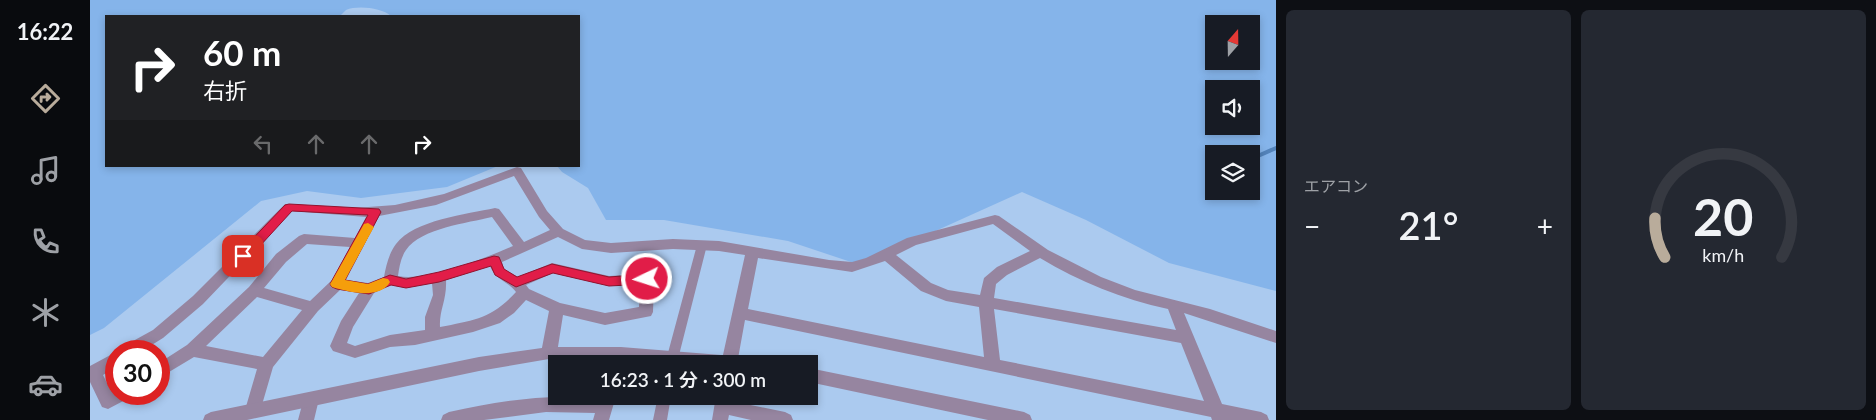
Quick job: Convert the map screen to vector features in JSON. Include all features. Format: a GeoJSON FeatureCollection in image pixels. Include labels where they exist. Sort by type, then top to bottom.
{"type":"FeatureCollection","features":[{"type":"Feature","properties":{"kind":"street"},"geometry":{"type":"LineString","coordinates":[[148,340],[158,334],[198,300],[289,207],[375,212],[417,206],[454,196],[517,171],[543,214],[558,232],[582,244],[611,248],[702,245],[852,267],[887,255],[899,246],[912,241],[995,219],[1040,252],[1068,269],[1136,296],[1173,304],[1275,339]]}},
{"type":"Feature","properties":{"kind":"street"},"geometry":{"type":"LineString","coordinates":[[253,410],[266,364],[313,307],[337,284],[375,212]]}},
{"type":"Feature","properties":{"kind":"street"},"geometry":{"type":"LineString","coordinates":[[390,280],[394,261],[402,245],[413,235],[485,214],[495,212],[521,248]]}},
{"type":"Feature","properties":{"kind":"street"},"geometry":{"type":"LineString","coordinates":[[337,284],[369,289],[390,280],[406,283],[439,277],[494,260],[558,232]]}},
{"type":"Feature","properties":{"kind":"street"},"geometry":{"type":"LineString","coordinates":[[170,364],[192,350],[254,291],[281,258],[304,239],[360,242]]}},
{"type":"Feature","properties":{"kind":"street"},"geometry":{"type":"LineString","coordinates":[[673,355],[702,245]]}},
{"type":"Feature","properties":{"kind":"street"},"geometry":{"type":"LineString","coordinates":[[730,355],[752,252]]}},
{"type":"Feature","properties":{"kind":"street"},"geometry":{"type":"LineString","coordinates":[[993,365],[986,301],[989,282],[1002,271],[1040,252]]}},
{"type":"Feature","properties":{"kind":"street"},"geometry":{"type":"LineString","coordinates":[[887,255],[926,287],[946,295],[1187,338]]}},
{"type":"Feature","properties":{"kind":"street"},"geometry":{"type":"LineString","coordinates":[[369,289],[346,325],[338,346],[355,352],[390,341],[415,339],[495,319],[509,309],[520,288],[552,268],[609,282],[647,279],[646,312],[606,319],[557,308],[520,288],[499,272],[494,260]]}},
{"type":"Feature","properties":{"kind":"street"},"geometry":{"type":"LineString","coordinates":[[433,334],[432,317],[440,295],[439,277]]}},
{"type":"Feature","properties":{"kind":"street"},"geometry":{"type":"LineString","coordinates":[[254,291],[313,307]]}},
{"type":"Feature","properties":{"kind":"street"},"geometry":{"type":"LineString","coordinates":[[1173,304],[1218,415]]}},
{"type":"Feature","properties":{"kind":"street"},"geometry":{"type":"LineString","coordinates":[[549,352],[557,308]]}},
{"type":"Feature","properties":{"kind":"street"},"geometry":{"type":"LineString","coordinates":[[739,314],[993,365],[1218,415],[1261,420]]}},
{"type":"Feature","properties":{"kind":"street"},"geometry":{"type":"LineString","coordinates":[[192,350],[266,364]]}},
{"type":"Feature","properties":{"kind":"street"},"geometry":{"type":"LineString","coordinates":[[211,420],[479,364],[549,352],[584,355]]}},
{"type":"Feature","properties":{"kind":"street"},"geometry":{"type":"LineString","coordinates":[[105,365],[92,373],[105,397]]}},
{"type":"Feature","properties":{"kind":"street"},"geometry":{"type":"LineString","coordinates":[[818,377],[1024,420]]}},
{"type":"Feature","properties":{"kind":"street"},"geometry":{"type":"LineString","coordinates":[[306,420],[311,399]]}},
{"type":"Feature","properties":{"kind":"street"},"geometry":{"type":"LineString","coordinates":[[448,420],[488,416],[539,405],[578,403],[604,408]]}},
{"type":"Feature","properties":{"kind":"street"},"geometry":{"type":"LineString","coordinates":[[660,420],[663,405]]}},
{"type":"Feature","properties":{"kind":"street"},"geometry":{"type":"LineString","coordinates":[[722,407],[785,420]]}},
{"type":"Feature","properties":{"kind":"shaded area"},"geometry":{"type":"Polygon","coordinates":[[[90,0],[1276,0],[1276,291],[1169,263],[1086,220],[1022,192],[860,265],[788,241],[664,220],[606,220],[588,188],[562,172],[558,167],[580,167],[580,15],[390,15],[376,9],[351,8],[341,15],[105,15],[105,167],[496,167],[447,187],[361,198],[307,191],[261,201],[104,328],[90,335],[90,0]]]}},
{"type":"Feature","properties":{"kind":"waterway"},"geometry":{"type":"LineString","coordinates":[[1260,155],[1276,148]]}},
{"type":"Feature","properties":{"kind":"slow traffic"},"geometry":{"type":"LineString","coordinates":[[368,227],[337,284],[369,289],[383,282]]}},
{"type":"Feature","properties":{"kind":"route"},"geometry":{"type":"LineString","coordinates":[[243,256],[289,207],[375,212],[337,284],[369,289],[390,280],[406,283],[439,277],[494,260],[499,272],[516,283],[552,268],[609,282],[647,279]]}}]}
